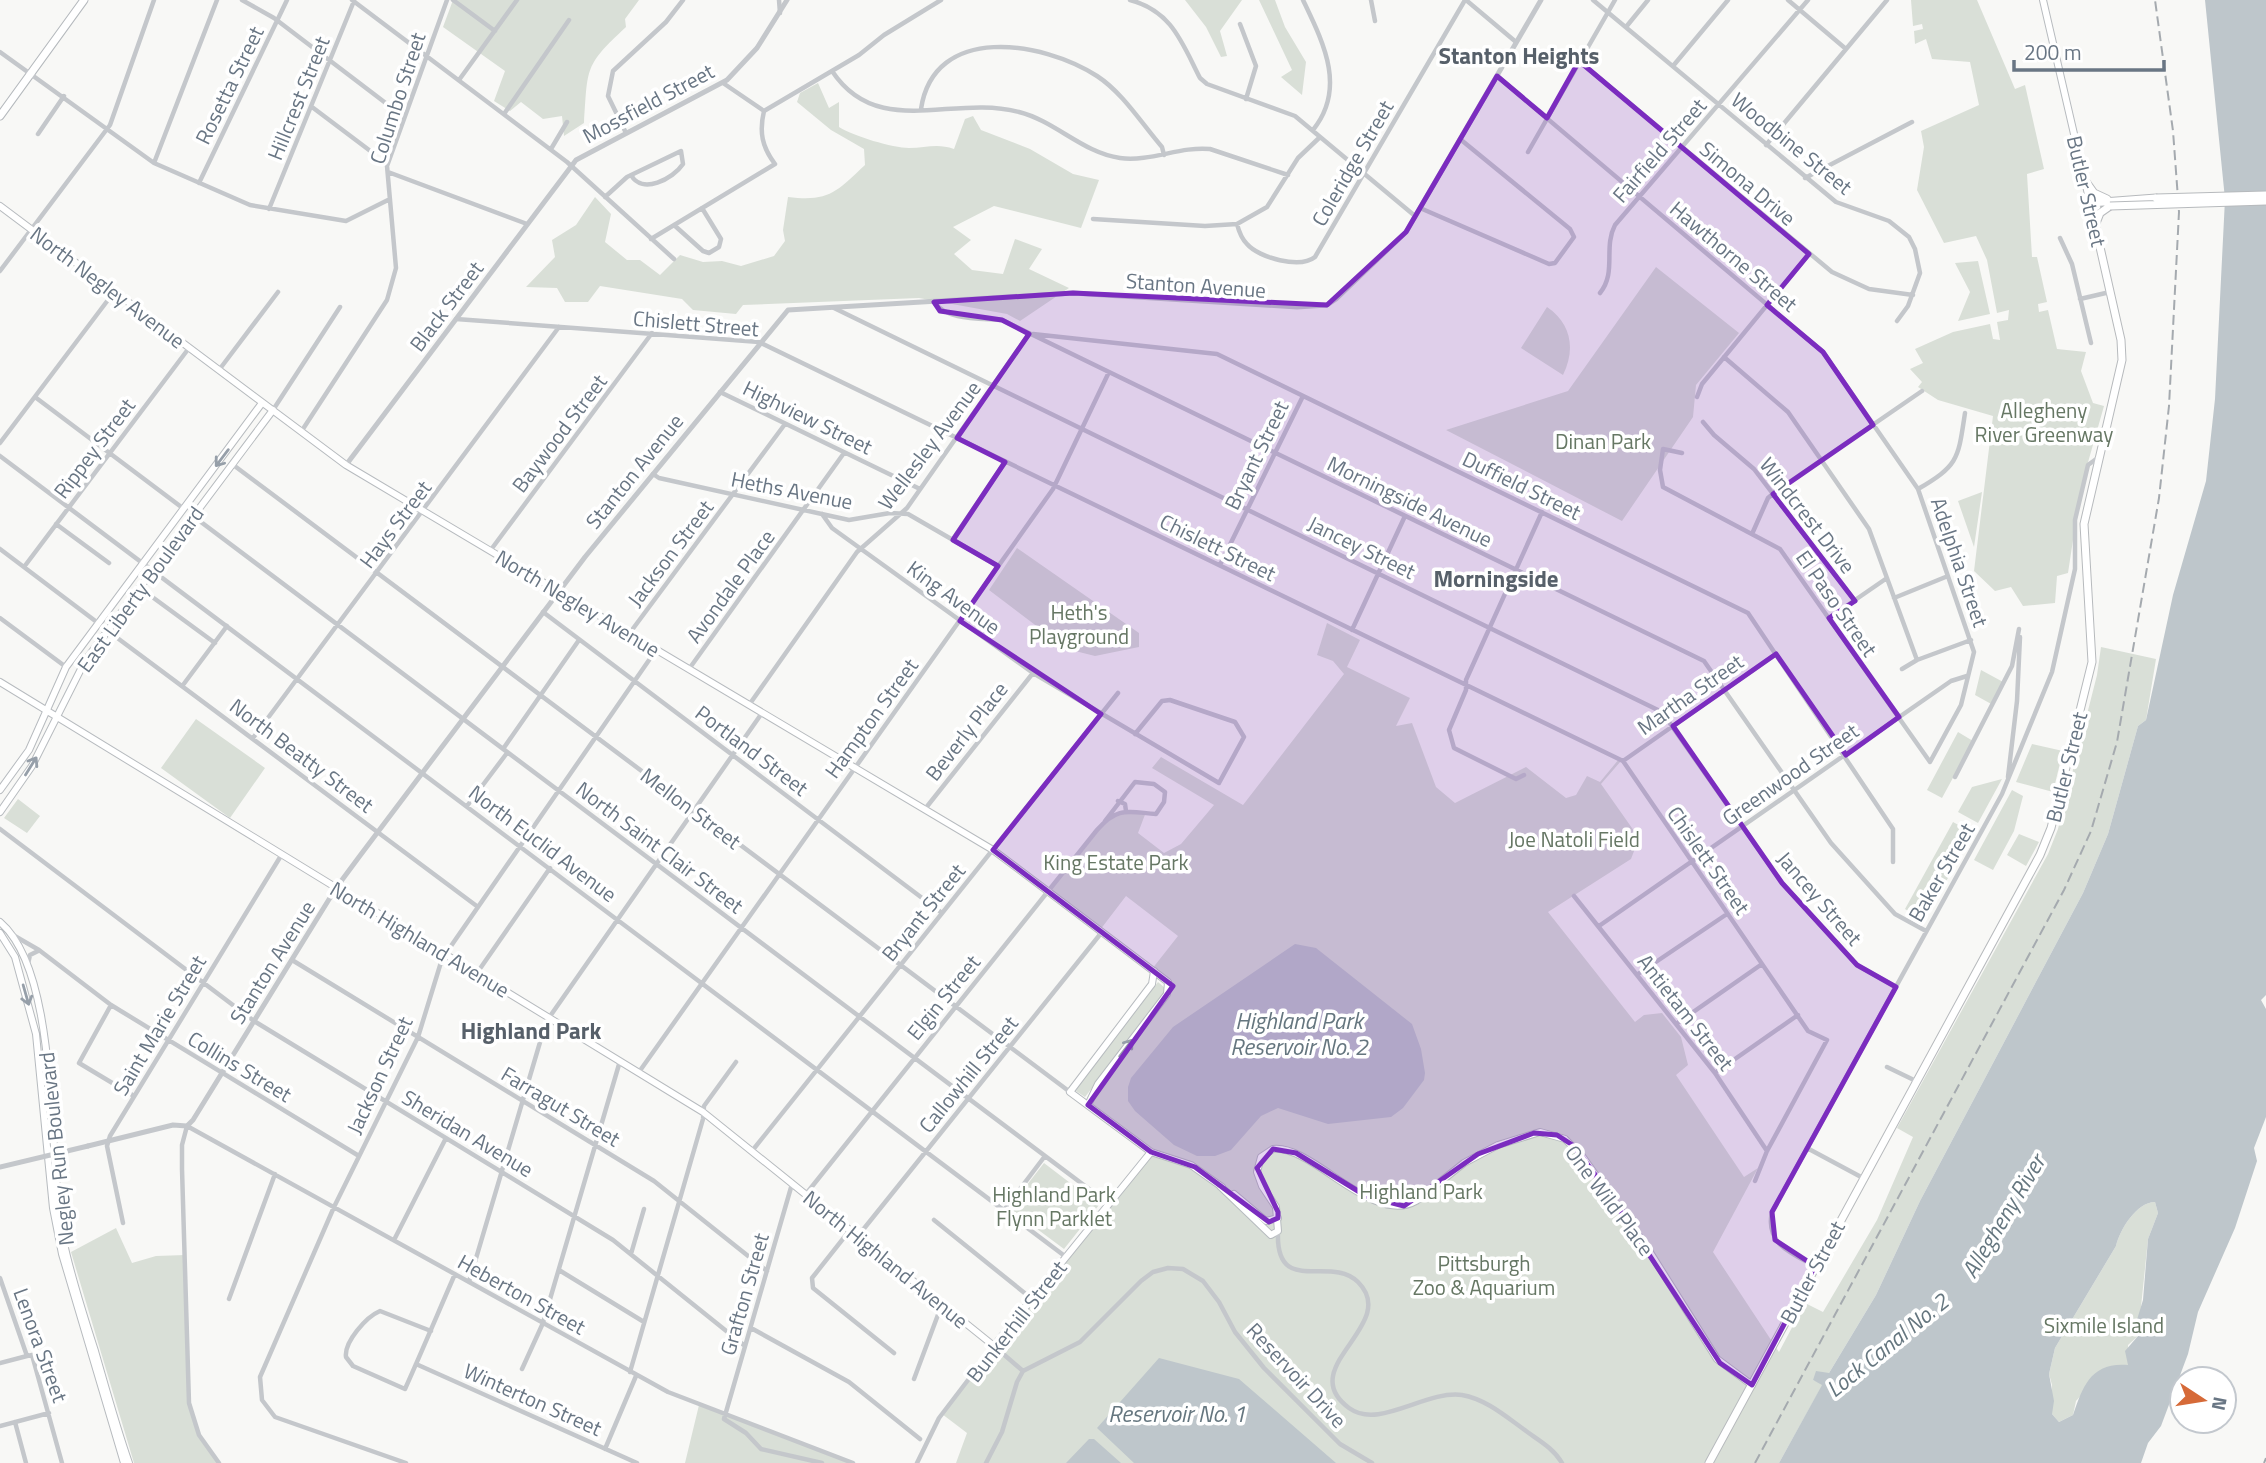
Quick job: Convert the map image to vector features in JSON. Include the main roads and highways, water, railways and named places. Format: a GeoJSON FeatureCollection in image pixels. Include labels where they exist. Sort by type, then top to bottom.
{"type":"FeatureCollection","features":[{"type":"Feature","properties":{"kind":"main road"},"geometry":{"type":"LineString","coordinates":[[0,116],[83,0]]}},
{"type":"Feature","properties":{"kind":"main road","name":"Butler Street"},"geometry":{"type":"LineString","coordinates":[[1709,1463],[2040,855],[2051,828],[2093,656],[2084,528],[2122,355],[2096,229],[2042,0]]}},
{"type":"Feature","properties":{"kind":"main road"},"geometry":{"type":"LineString","coordinates":[[2084,179],[2105,203]]}},
{"type":"Feature","properties":{"kind":"main road"},"geometry":{"type":"LineString","coordinates":[[2105,203],[2266,195]]}},
{"type":"Feature","properties":{"kind":"main road"},"geometry":{"type":"LineString","coordinates":[[2090,203],[2266,201]]}},
{"type":"Feature","properties":{"kind":"main road"},"geometry":{"type":"LineString","coordinates":[[2096,229],[2105,203]]}},
{"type":"Feature","properties":{"kind":"main road","name":"North Negley Avenue"},"geometry":{"type":"LineString","coordinates":[[0,206],[346,465],[993,850],[1168,982],[1167,994],[1098,1084],[1088,1105]]}},
{"type":"Feature","properties":{"kind":"main road","name":"East Liberty Boulevard"},"geometry":{"type":"LineString","coordinates":[[0,790],[29,750],[66,667],[262,403]]}},
{"type":"Feature","properties":{"kind":"main road","name":"East Liberty Boulevard"},"geometry":{"type":"LineString","coordinates":[[0,812],[32,766],[76,676],[272,410]]}},
{"type":"Feature","properties":{"kind":"main road","name":"North Highland Avenue"},"geometry":{"type":"LineString","coordinates":[[0,682],[704,1112],[994,1346]]}},
{"type":"Feature","properties":{"kind":"main road","name":"Negley Run Boulevard"},"geometry":{"type":"LineString","coordinates":[[0,922],[13,935],[28,967],[47,1055],[55,1186],[63,1240],[126,1463]]}},
{"type":"Feature","properties":{"kind":"main road","name":"Negley Run Boulevard"},"geometry":{"type":"LineString","coordinates":[[0,933],[15,957],[36,1034],[53,1208],[62,1254],[126,1463]]}},
{"type":"Feature","properties":{"kind":"main road","name":"Mellon Street"},"geometry":{"type":"LineString","coordinates":[[1151,1152],[1070,1092],[1153,984],[1154,971]]}},
{"type":"Feature","properties":{"kind":"main road","name":"One Wild Place"},"geometry":{"type":"LineString","coordinates":[[1279,1218],[1257,1172],[1261,1157],[1277,1148],[1296,1153],[1366,1196],[1404,1206],[1416,1201],[1472,1158],[1517,1138],[1540,1132],[1565,1139],[1582,1156],[1646,1246],[1720,1363],[1752,1385]]}},
{"type":"Feature","properties":{"kind":"main road"},"geometry":{"type":"LineString","coordinates":[[1151,1152],[1191,1165],[1247,1203],[1266,1222],[1279,1218],[1278,1231],[1267,1233],[1248,1210],[1220,1186]]}},
{"type":"Feature","properties":{"kind":"main road","name":"Bunkerhill Street"},"geometry":{"type":"LineString","coordinates":[[994,1346],[1151,1152]]}},
{"type":"Feature","properties":{"kind":"water"},"geometry":{"type":"Polygon","coordinates":[[[2205,0],[2266,0],[2266,995],[2261,1000],[2266,1009],[2266,1117],[2254,1148],[2257,1161],[2235,1228],[2198,1312],[2184,1365],[2168,1365],[2168,1407],[2161,1426],[2148,1443],[2141,1463],[1779,1463],[1822,1385],[1813,1380],[1816,1371],[1829,1373],[1876,1295],[1920,1201],[2083,893],[2108,834],[2138,726],[2146,720],[2173,595],[2206,481],[2215,399],[2225,199],[2205,0]],[[2155,1202],[2142,1206],[2130,1218],[2055,1348],[2049,1374],[2054,1401],[2052,1414],[2059,1422],[2073,1415],[2085,1386],[2097,1372],[2105,1367],[2128,1365],[2125,1351],[2138,1336],[2136,1323],[2143,1300],[2148,1239],[2158,1213],[2155,1202]]]}},
{"type":"Feature","properties":{"kind":"water","name":"Highland Park Reservoir No. 2"},"geometry":{"type":"Polygon","coordinates":[[[1295,944],[1316,948],[1412,1024],[1421,1049],[1424,1080],[1403,1108],[1391,1117],[1328,1124],[1278,1108],[1261,1116],[1231,1150],[1215,1156],[1197,1156],[1174,1145],[1135,1111],[1128,1101],[1131,1078],[1173,1027],[1295,944]]]}},
{"type":"Feature","properties":{"kind":"water","name":"Reservoir No. 1"},"geometry":{"type":"Polygon","coordinates":[[[1159,1358],[1239,1379],[1336,1463],[1134,1463],[1097,1428],[1159,1358]]]}},
{"type":"Feature","properties":{"kind":"water","name":"Reservoir No. 1"},"geometry":{"type":"Polygon","coordinates":[[[1089,1439],[1094,1439],[1121,1463],[1066,1463],[1089,1439]]]}},
{"type":"Feature","properties":{"kind":"railway"},"geometry":{"type":"LineString","coordinates":[[1755,1463],[2064,890],[2091,831],[2117,742],[2159,498],[2169,406],[2179,212],[2173,131],[2155,0]]}},
{"type":"Feature","properties":{"kind":"railway"},"geometry":{"type":"LineString","coordinates":[[2264,1463],[2266,1458]]}},
{"type":"Feature","properties":{"kind":"district","name":"Stanton Heights"},"geometry":{"type":"Point","coordinates":[1519,55]}},
{"type":"Feature","properties":{"kind":"district","name":"Morningside"},"geometry":{"type":"Point","coordinates":[1496,578]}},
{"type":"Feature","properties":{"kind":"district","name":"Highland Park"},"geometry":{"type":"Point","coordinates":[531,1030]}},
{"type":"Feature","properties":{"kind":"park label","name":"Allegheny River Greenway"},"geometry":{"type":"Point","coordinates":[2044,422]}},
{"type":"Feature","properties":{"kind":"park label","name":"Dinan Park"},"geometry":{"type":"Point","coordinates":[1603,441]}},
{"type":"Feature","properties":{"kind":"park label","name":"Heth's Playground"},"geometry":{"type":"Point","coordinates":[1079,624]}},
{"type":"Feature","properties":{"kind":"park label","name":"Joe Natoli Field"},"geometry":{"type":"Point","coordinates":[1574,839]}},
{"type":"Feature","properties":{"kind":"park label","name":"King Estate Park"},"geometry":{"type":"Point","coordinates":[1116,862]}},
{"type":"Feature","properties":{"kind":"park label","name":"Highland Park Flynn Parklet"},"geometry":{"type":"Point","coordinates":[1054,1206]}},
{"type":"Feature","properties":{"kind":"park label","name":"Pittsburgh Zoo & Aquarium"},"geometry":{"type":"Point","coordinates":[1484,1275]}},
{"type":"Feature","properties":{"kind":"park label","name":"Sixmile Island"},"geometry":{"type":"Point","coordinates":[2104,1325]}},
{"type":"Feature","properties":{"kind":"water label","name":"Allegheny River"},"geometry":{"type":"Point","coordinates":[2003,1216]}},
{"type":"Feature","properties":{"kind":"water label","name":"Lock Canal No. 2"},"geometry":{"type":"Point","coordinates":[1887,1345]}}]}
